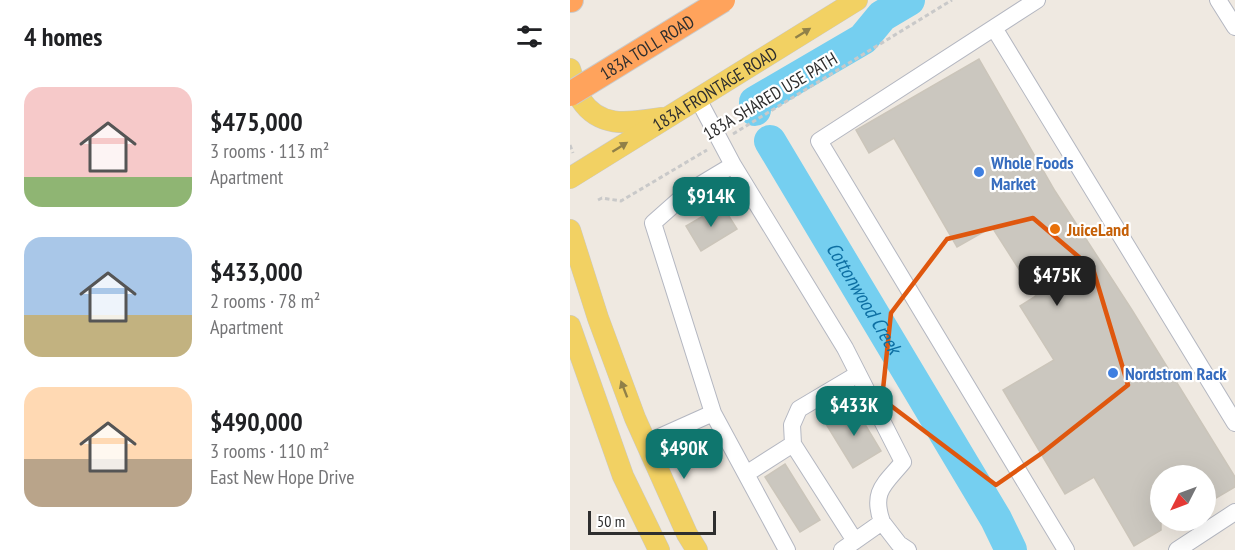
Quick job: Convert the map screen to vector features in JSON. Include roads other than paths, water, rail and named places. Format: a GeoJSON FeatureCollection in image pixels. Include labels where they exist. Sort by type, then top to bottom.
{"type":"FeatureCollection","features":[{"type":"Feature","properties":{"kind":"highway","name":"183A TOLL ROAD"},"geometry":{"type":"LineString","coordinates":[[570,94],[723,0]]}},
{"type":"Feature","properties":{"kind":"main road","name":"183A FRONTAGE ROAD"},"geometry":{"type":"LineString","coordinates":[[570,178],[849,5]]}},
{"type":"Feature","properties":{"kind":"main road"},"geometry":{"type":"LineString","coordinates":[[570,69],[580,99],[593,113],[610,122],[668,118]]}},
{"type":"Feature","properties":{"kind":"main road"},"geometry":{"type":"LineString","coordinates":[[570,230],[598,318],[646,443],[692,542]]}},
{"type":"Feature","properties":{"kind":"main road"},"geometry":{"type":"LineString","coordinates":[[570,326],[623,476],[659,550]]}},
{"type":"Feature","properties":{"kind":"lane"},"geometry":{"type":"LineString","coordinates":[[1037,0],[819,141],[1066,550]]}},
{"type":"Feature","properties":{"kind":"lane"},"geometry":{"type":"LineString","coordinates":[[1218,0],[1235,27]]}},
{"type":"Feature","properties":{"kind":"lane"},"geometry":{"type":"LineString","coordinates":[[994,28],[1235,423]]}},
{"type":"Feature","properties":{"kind":"lane"},"geometry":{"type":"LineString","coordinates":[[698,99],[734,165],[845,348],[903,462],[882,488],[877,507],[882,522],[899,544],[908,550]]}},
{"type":"Feature","properties":{"kind":"lane"},"geometry":{"type":"LineString","coordinates":[[734,165],[688,192],[653,223],[713,413],[787,550]]}},
{"type":"Feature","properties":{"kind":"lane"},"geometry":{"type":"LineString","coordinates":[[858,374],[799,410],[792,425],[793,444],[848,546],[882,522]]}},
{"type":"Feature","properties":{"kind":"lane"},"geometry":{"type":"LineString","coordinates":[[646,443],[713,413]]}},
{"type":"Feature","properties":{"kind":"lane"},"geometry":{"type":"LineString","coordinates":[[746,474],[793,444]]}},
{"type":"Feature","properties":{"kind":"lane"},"geometry":{"type":"LineString","coordinates":[[1178,550],[1235,512]]}},
{"type":"Feature","properties":{"kind":"waterway","name":"Cottonwood Creek"},"geometry":{"type":"LineString","coordinates":[[755,110],[755,102],[863,39],[882,16],[909,0]]}},
{"type":"Feature","properties":{"kind":"waterway","name":"Cottonwood Creek"},"geometry":{"type":"LineString","coordinates":[[770,141],[996,519],[1011,550]]}},
{"type":"Feature","properties":{"kind":"place","name":"Whole Foods Market"},"geometry":{"type":"Point","coordinates":[979,172]}},
{"type":"Feature","properties":{"kind":"place","name":"JuiceLand"},"geometry":{"type":"Point","coordinates":[1055,229]}},
{"type":"Feature","properties":{"kind":"place","name":"Nordstrom Rack"},"geometry":{"type":"Point","coordinates":[1113,373]}}]}
